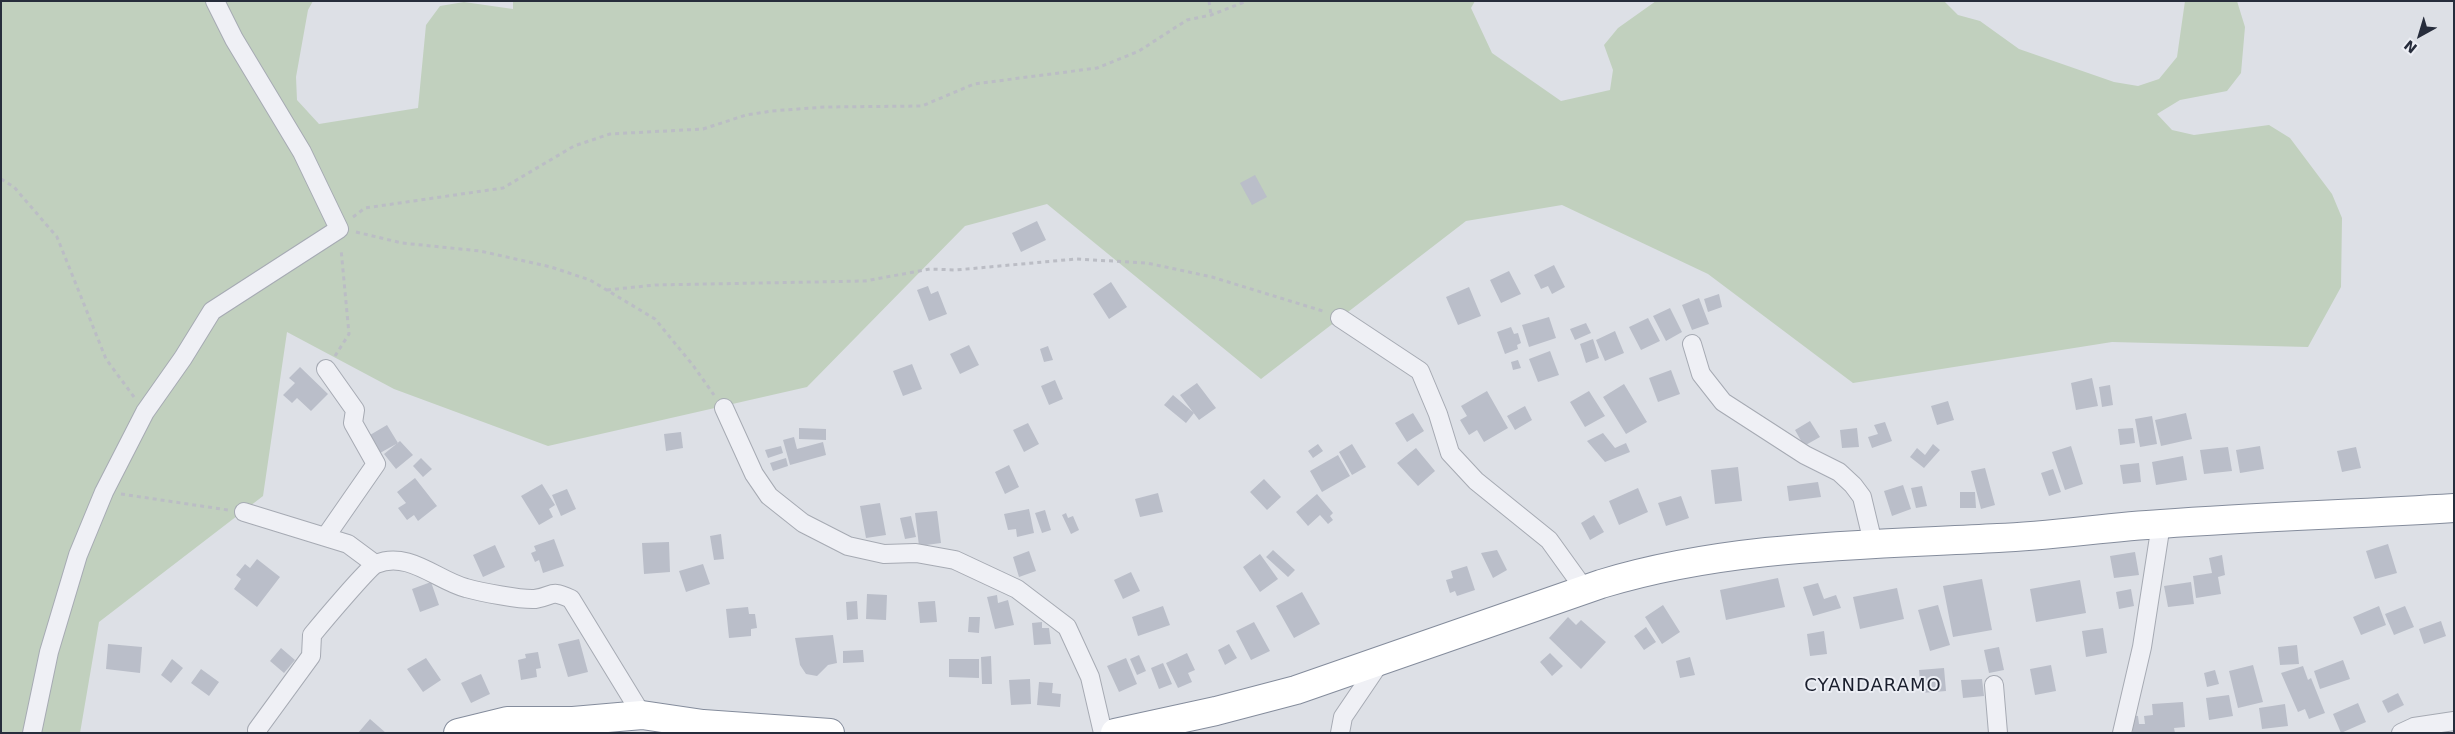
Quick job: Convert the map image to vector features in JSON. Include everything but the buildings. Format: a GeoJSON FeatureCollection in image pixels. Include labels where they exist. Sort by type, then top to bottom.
{"type":"FeatureCollection","features":[{"type":"Feature","properties":{"kind":"highway"},"geometry":{"type":"LineString","coordinates":[[1115,733],[1216,711],[1296,690],[1585,590],[1642,572],[1686,564],[1873,543],[2001,538],[2160,524],[2454,508]]}},
{"type":"Feature","properties":{"kind":"highway"},"geometry":{"type":"LineString","coordinates":[[458,733],[507,721],[572,721],[642,715],[703,728],[830,733]]}},
{"type":"Feature","properties":{"kind":"street"},"geometry":{"type":"LineString","coordinates":[[32,733],[49,652],[67,589],[104,492],[145,412],[183,358],[212,311],[339,229],[302,152],[234,39],[215,1]]}},
{"type":"Feature","properties":{"kind":"street"},"geometry":{"type":"LineString","coordinates":[[1340,318],[1420,371],[1438,414],[1450,452],[1476,481],[1549,540],[1585,590]]}},
{"type":"Feature","properties":{"kind":"street"},"geometry":{"type":"LineString","coordinates":[[1692,344],[1701,374],[1723,402],[1805,455],[1839,472],[1852,485],[1862,497],[1873,543]]}},
{"type":"Feature","properties":{"kind":"street"},"geometry":{"type":"LineString","coordinates":[[326,369],[355,410],[353,423],[376,464],[326,536]]}},
{"type":"Feature","properties":{"kind":"street"},"geometry":{"type":"LineString","coordinates":[[724,408],[754,474],[769,496],[803,523],[848,546],[884,554],[916,553],[955,560],[1017,589],[1067,627],[1090,677],[1103,733]]}},
{"type":"Feature","properties":{"kind":"street"},"geometry":{"type":"LineString","coordinates":[[244,512],[348,544],[375,564],[405,562],[422,567],[456,585],[469,589],[534,599],[557,592],[571,598],[642,715]]}},
{"type":"Feature","properties":{"kind":"street"},"geometry":{"type":"LineString","coordinates":[[2122,733],[2142,647],[2160,524]]}},
{"type":"Feature","properties":{"kind":"street"},"geometry":{"type":"LineString","coordinates":[[258,733],[257,730],[311,656],[312,635],[375,564]]}},
{"type":"Feature","properties":{"kind":"street"},"geometry":{"type":"LineString","coordinates":[[1340,733],[1343,716],[1383,659]]}},
{"type":"Feature","properties":{"kind":"street"},"geometry":{"type":"LineString","coordinates":[[1994,685],[1998,733]]}},
{"type":"Feature","properties":{"kind":"street"},"geometry":{"type":"LineString","coordinates":[[2401,733],[2414,727],[2454,721]]}},
{"type":"Feature","properties":{"kind":"path"},"geometry":{"type":"LineString","coordinates":[[1209,1],[1211,15]]}},
{"type":"Feature","properties":{"kind":"path"},"geometry":{"type":"LineString","coordinates":[[339,229],[365,208],[503,188],[574,146],[610,134],[704,129],[746,115],[772,111],[825,107],[922,106],[974,84],[1097,68],[1139,51],[1187,20],[1211,15],[1248,1]]}},
{"type":"Feature","properties":{"kind":"path"},"geometry":{"type":"LineString","coordinates":[[1,179],[14,187],[57,237],[106,359],[145,412]]}},
{"type":"Feature","properties":{"kind":"path"},"geometry":{"type":"LineString","coordinates":[[339,229],[402,243],[480,251],[551,267],[590,280],[655,319],[692,364],[724,408]]}},
{"type":"Feature","properties":{"kind":"path"},"geometry":{"type":"LineString","coordinates":[[326,369],[349,334],[339,229]]}},
{"type":"Feature","properties":{"kind":"path"},"geometry":{"type":"LineString","coordinates":[[608,290],[655,285],[865,281],[930,269],[956,270],[1076,259],[1147,263],[1212,277],[1315,307],[1340,318]]}},
{"type":"Feature","properties":{"kind":"path"},"geometry":{"type":"LineString","coordinates":[[104,492],[244,512]]}},
{"type":"Feature","properties":{"kind":"green space"},"geometry":{"type":"Polygon","coordinates":[[[1,1],[313,1],[308,10],[296,77],[297,100],[319,124],[418,108],[426,25],[440,6],[464,2],[513,9],[513,1],[1475,1],[1471,8],[1492,53],[1561,101],[1610,90],[1613,70],[1604,45],[1618,28],[1656,1],[1944,1],[1958,15],[1980,21],[2019,49],[2114,82],[2138,86],[2159,79],[2177,57],[2185,1],[2237,1],[2245,27],[2241,73],[2227,91],[2180,100],[2157,114],[2172,130],[2194,135],[2269,125],[2290,138],[2332,194],[2342,218],[2341,287],[2308,347],[2112,342],[1853,383],[1708,274],[1562,205],[1466,221],[1261,379],[1047,204],[965,226],[807,387],[548,446],[394,389],[287,332],[263,496],[99,622],[80,733],[1,733],[1,1]]]}},
{"type":"Feature","properties":{"kind":"district","name":"CYANDARAMO"},"geometry":{"type":"Point","coordinates":[1873,686]}}]}
